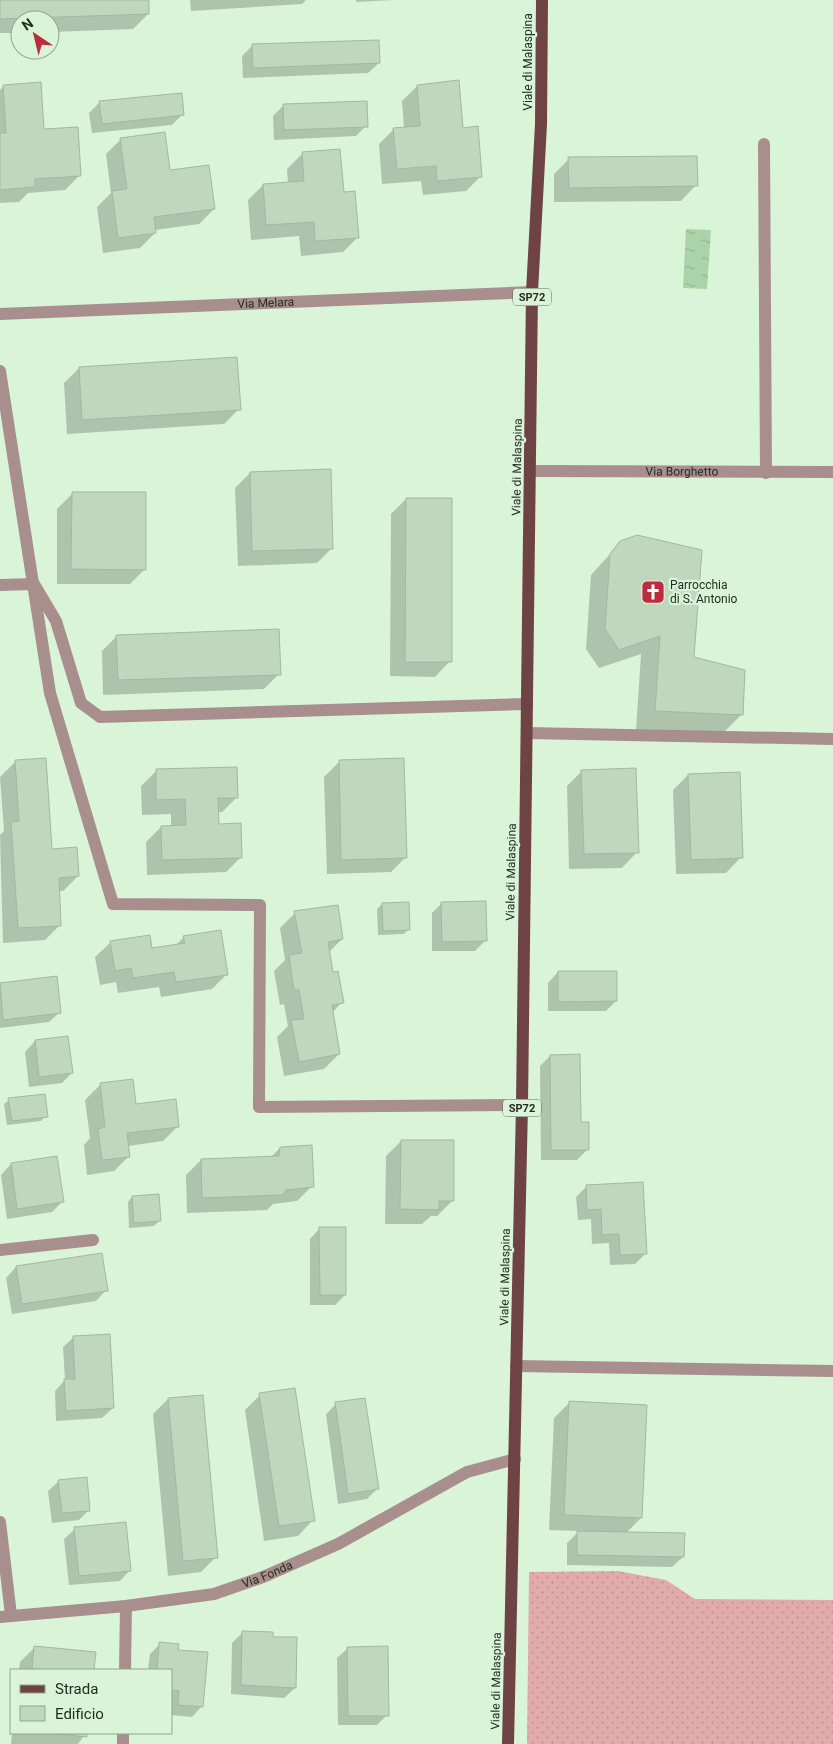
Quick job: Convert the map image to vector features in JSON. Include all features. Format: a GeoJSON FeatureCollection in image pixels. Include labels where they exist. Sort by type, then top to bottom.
{"type":"FeatureCollection","features":[{"type":"Feature","properties":{"kind":"main road","name":"Viale di Malaspina"},"geometry":{"type":"LineString","coordinates":[[508,1744],[522,1105],[532,292],[541,124],[542,0]]}},
{"type":"Feature","properties":{"kind":"street"},"geometry":{"type":"LineString","coordinates":[[764,144],[766,473]]}},
{"type":"Feature","properties":{"kind":"street","name":"Via Melara"},"geometry":{"type":"LineString","coordinates":[[0,314],[532,292]]}},
{"type":"Feature","properties":{"kind":"street"},"geometry":{"type":"LineString","coordinates":[[0,371],[50,693],[113,904],[260,905],[259,1107],[522,1105]]}},
{"type":"Feature","properties":{"kind":"street","name":"Via Borghetto"},"geometry":{"type":"LineString","coordinates":[[531,471],[833,472]]}},
{"type":"Feature","properties":{"kind":"street"},"geometry":{"type":"LineString","coordinates":[[0,585],[34,584]]}},
{"type":"Feature","properties":{"kind":"street"},"geometry":{"type":"LineString","coordinates":[[34,584],[56,621],[81,703],[100,717],[527,704]]}},
{"type":"Feature","properties":{"kind":"street"},"geometry":{"type":"LineString","coordinates":[[526,733],[833,739]]}},
{"type":"Feature","properties":{"kind":"street"},"geometry":{"type":"LineString","coordinates":[[0,1250],[93,1240]]}},
{"type":"Feature","properties":{"kind":"street"},"geometry":{"type":"LineString","coordinates":[[516,1366],[833,1371]]}},
{"type":"Feature","properties":{"kind":"street","name":"Via Fonda"},"geometry":{"type":"LineString","coordinates":[[6,1616],[126,1606],[214,1594],[263,1577],[338,1544],[467,1472],[514,1459]]}},
{"type":"Feature","properties":{"kind":"street"},"geometry":{"type":"LineString","coordinates":[[0,1522],[6,1616]]}},
{"type":"Feature","properties":{"kind":"street"},"geometry":{"type":"LineString","coordinates":[[125,1669],[126,1606]]}},
{"type":"Feature","properties":{"kind":"shaded area"},"geometry":{"type":"Polygon","coordinates":[[[618,1571],[666,1580],[695,1599],[833,1600],[833,1744],[527,1744],[529,1572],[618,1571]]]}},
{"type":"Feature","properties":{"kind":"water"},"geometry":{"type":"Polygon","coordinates":[[[686,229],[711,230],[707,289],[683,288],[686,229]]]}},
{"type":"Feature","properties":{"kind":"building"},"geometry":{"type":"Polygon","coordinates":[[[0,0],[149,0],[149,14],[60,17],[60,10],[10,10],[10,19],[0,19],[0,0]]]}},
{"type":"Feature","properties":{"kind":"building"},"geometry":{"type":"Polygon","coordinates":[[[379,40],[380,63],[253,68],[252,44],[379,40]]]}},
{"type":"Feature","properties":{"kind":"building"},"geometry":{"type":"Polygon","coordinates":[[[459,80],[463,128],[478,126],[482,177],[437,181],[436,166],[397,169],[393,128],[420,126],[417,85],[459,80]]]}},
{"type":"Feature","properties":{"kind":"building"},"geometry":{"type":"Polygon","coordinates":[[[41,82],[44,129],[78,127],[81,176],[35,179],[35,187],[0,190],[0,133],[6,133],[3,85],[41,82]]]}},
{"type":"Feature","properties":{"kind":"building"},"geometry":{"type":"Polygon","coordinates":[[[182,93],[184,115],[102,124],[99,101],[182,93]]]}},
{"type":"Feature","properties":{"kind":"building"},"geometry":{"type":"Polygon","coordinates":[[[367,101],[368,127],[284,130],[283,104],[367,101]]]}},
{"type":"Feature","properties":{"kind":"building"},"geometry":{"type":"Polygon","coordinates":[[[165,132],[170,170],[209,165],[215,209],[154,217],[156,233],[118,238],[112,191],[127,189],[120,138],[165,132]]]}},
{"type":"Feature","properties":{"kind":"building"},"geometry":{"type":"Polygon","coordinates":[[[340,149],[344,192],[355,191],[359,238],[315,241],[314,222],[266,225],[263,184],[304,181],[302,152],[340,149]]]}},
{"type":"Feature","properties":{"kind":"building"},"geometry":{"type":"Polygon","coordinates":[[[697,156],[698,186],[569,188],[568,157],[697,156]]]}},
{"type":"Feature","properties":{"kind":"building"},"geometry":{"type":"Polygon","coordinates":[[[237,357],[241,410],[82,420],[79,367],[237,357]]]}},
{"type":"Feature","properties":{"kind":"building"},"geometry":{"type":"Polygon","coordinates":[[[331,469],[333,549],[252,551],[250,472],[331,469]]]}},
{"type":"Feature","properties":{"kind":"building"},"geometry":{"type":"Polygon","coordinates":[[[72,492],[146,492],[146,570],[71,569],[72,492]]]}},
{"type":"Feature","properties":{"kind":"building"},"geometry":{"type":"Polygon","coordinates":[[[406,498],[452,498],[452,662],[405,662],[406,498]]]}},
{"type":"Feature","properties":{"kind":"building","name":"Parrocchia di S. Antonio"},"geometry":{"type":"Polygon","coordinates":[[[637,535],[702,550],[694,657],[745,670],[743,715],[655,711],[660,636],[619,650],[605,629],[610,554],[620,541],[637,535]]]}},
{"type":"Feature","properties":{"kind":"building"},"geometry":{"type":"Polygon","coordinates":[[[279,629],[281,675],[118,680],[116,635],[279,629]]]}},
{"type":"Feature","properties":{"kind":"building"},"geometry":{"type":"Polygon","coordinates":[[[46,758],[52,849],[77,847],[79,876],[59,878],[61,926],[18,928],[11,822],[19,821],[15,760],[46,758]]]}},
{"type":"Feature","properties":{"kind":"building"},"geometry":{"type":"Polygon","coordinates":[[[404,758],[407,858],[341,860],[339,760],[404,758]]]}},
{"type":"Feature","properties":{"kind":"building"},"geometry":{"type":"Polygon","coordinates":[[[237,767],[238,798],[218,798],[219,824],[241,823],[242,858],[162,860],[161,826],[186,825],[185,799],[156,800],[156,769],[237,767]]]}},
{"type":"Feature","properties":{"kind":"building"},"geometry":{"type":"Polygon","coordinates":[[[636,768],[639,853],[584,854],[581,770],[636,768]]]}},
{"type":"Feature","properties":{"kind":"building"},"geometry":{"type":"Polygon","coordinates":[[[740,772],[743,858],[691,860],[688,774],[740,772]]]}},
{"type":"Feature","properties":{"kind":"building"},"geometry":{"type":"Polygon","coordinates":[[[486,901],[487,941],[442,942],[441,902],[486,901]]]}},
{"type":"Feature","properties":{"kind":"building"},"geometry":{"type":"Polygon","coordinates":[[[409,902],[410,930],[383,931],[382,903],[409,902]]]}},
{"type":"Feature","properties":{"kind":"building"},"geometry":{"type":"Polygon","coordinates":[[[338,905],[343,939],[328,942],[333,972],[338,971],[344,1003],[332,1005],[340,1054],[299,1062],[291,1020],[304,1019],[299,990],[294,990],[289,955],[302,953],[294,911],[338,905]]]}},
{"type":"Feature","properties":{"kind":"building"},"geometry":{"type":"Polygon","coordinates":[[[221,930],[228,975],[176,982],[174,972],[133,978],[131,968],[115,971],[110,941],[150,935],[152,948],[185,943],[183,936],[221,930]]]}},
{"type":"Feature","properties":{"kind":"building"},"geometry":{"type":"Polygon","coordinates":[[[558,971],[617,971],[617,1001],[558,1002],[558,971]]]}},
{"type":"Feature","properties":{"kind":"building"},"geometry":{"type":"Polygon","coordinates":[[[57,976],[61,1013],[3,1020],[0,983],[57,976]]]}},
{"type":"Feature","properties":{"kind":"building"},"geometry":{"type":"Polygon","coordinates":[[[68,1036],[73,1073],[39,1077],[35,1040],[68,1036]]]}},
{"type":"Feature","properties":{"kind":"building"},"geometry":{"type":"Polygon","coordinates":[[[580,1054],[581,1122],[589,1122],[589,1150],[551,1150],[550,1055],[580,1054]]]}},
{"type":"Feature","properties":{"kind":"building"},"geometry":{"type":"Polygon","coordinates":[[[133,1079],[136,1104],[176,1099],[179,1127],[127,1133],[130,1157],[102,1160],[98,1129],[105,1127],[100,1083],[133,1079]]]}},
{"type":"Feature","properties":{"kind":"building"},"geometry":{"type":"Polygon","coordinates":[[[45,1094],[48,1117],[12,1121],[8,1098],[45,1094]]]}},
{"type":"Feature","properties":{"kind":"building"},"geometry":{"type":"Polygon","coordinates":[[[401,1140],[454,1140],[454,1201],[439,1201],[439,1210],[400,1209],[401,1140]]]}},
{"type":"Feature","properties":{"kind":"building"},"geometry":{"type":"Polygon","coordinates":[[[312,1145],[314,1187],[286,1190],[283,1195],[202,1198],[201,1159],[279,1156],[280,1147],[312,1145]]]}},
{"type":"Feature","properties":{"kind":"building"},"geometry":{"type":"Polygon","coordinates":[[[57,1156],[64,1202],[17,1209],[11,1163],[57,1156]]]}},
{"type":"Feature","properties":{"kind":"building"},"geometry":{"type":"Polygon","coordinates":[[[643,1182],[647,1254],[620,1255],[619,1234],[602,1235],[601,1209],[587,1210],[586,1185],[643,1182]]]}},
{"type":"Feature","properties":{"kind":"building"},"geometry":{"type":"Polygon","coordinates":[[[159,1194],[161,1221],[134,1223],[132,1196],[159,1194]]]}},
{"type":"Feature","properties":{"kind":"building"},"geometry":{"type":"Polygon","coordinates":[[[319,1227],[346,1227],[346,1295],[320,1295],[319,1227]]]}},
{"type":"Feature","properties":{"kind":"building"},"geometry":{"type":"Polygon","coordinates":[[[102,1253],[108,1291],[22,1304],[16,1266],[102,1253]]]}},
{"type":"Feature","properties":{"kind":"building"},"geometry":{"type":"Polygon","coordinates":[[[110,1334],[114,1408],[66,1411],[64,1379],[75,1379],[73,1336],[110,1334]]]}},
{"type":"Feature","properties":{"kind":"building"},"geometry":{"type":"Polygon","coordinates":[[[295,1388],[315,1521],[279,1526],[259,1393],[295,1388]]]}},
{"type":"Feature","properties":{"kind":"building"},"geometry":{"type":"Polygon","coordinates":[[[203,1395],[218,1558],[183,1561],[168,1398],[203,1395]]]}},
{"type":"Feature","properties":{"kind":"building"},"geometry":{"type":"Polygon","coordinates":[[[365,1398],[379,1489],[348,1494],[335,1402],[365,1398]]]}},
{"type":"Feature","properties":{"kind":"building"},"geometry":{"type":"Polygon","coordinates":[[[569,1401],[647,1405],[642,1518],[564,1515],[569,1401]]]}},
{"type":"Feature","properties":{"kind":"building"},"geometry":{"type":"Polygon","coordinates":[[[87,1477],[90,1511],[62,1513],[58,1480],[87,1477]]]}},
{"type":"Feature","properties":{"kind":"building"},"geometry":{"type":"Polygon","coordinates":[[[126,1522],[131,1571],[79,1576],[74,1527],[126,1522]]]}},
{"type":"Feature","properties":{"kind":"building"},"geometry":{"type":"Polygon","coordinates":[[[577,1531],[685,1533],[684,1557],[577,1555],[577,1531]]]}},
{"type":"Feature","properties":{"kind":"building"},"geometry":{"type":"Polygon","coordinates":[[[242,1631],[273,1632],[273,1637],[297,1637],[296,1688],[241,1685],[242,1631]]]}},
{"type":"Feature","properties":{"kind":"building"},"geometry":{"type":"Polygon","coordinates":[[[159,1642],[179,1644],[178,1650],[208,1652],[203,1707],[178,1705],[179,1691],[172,1690],[172,1669],[157,1669],[159,1642]]]}},
{"type":"Feature","properties":{"kind":"building"},"geometry":{"type":"Polygon","coordinates":[[[34,1646],[96,1652],[94,1669],[32,1669],[34,1646]]]}},
{"type":"Feature","properties":{"kind":"building"},"geometry":{"type":"Polygon","coordinates":[[[388,1646],[389,1716],[348,1716],[347,1647],[388,1646]]]}},
{"type":"Feature","properties":{"kind":"building"},"geometry":{"type":"Polygon","coordinates":[[[57,1734],[87,1734],[87,1737],[57,1734]]]}},
{"type":"Feature","properties":{"kind":"place","name":"Parrocchia di S. Antonio"},"geometry":{"type":"Point","coordinates":[653,592]}}]}
